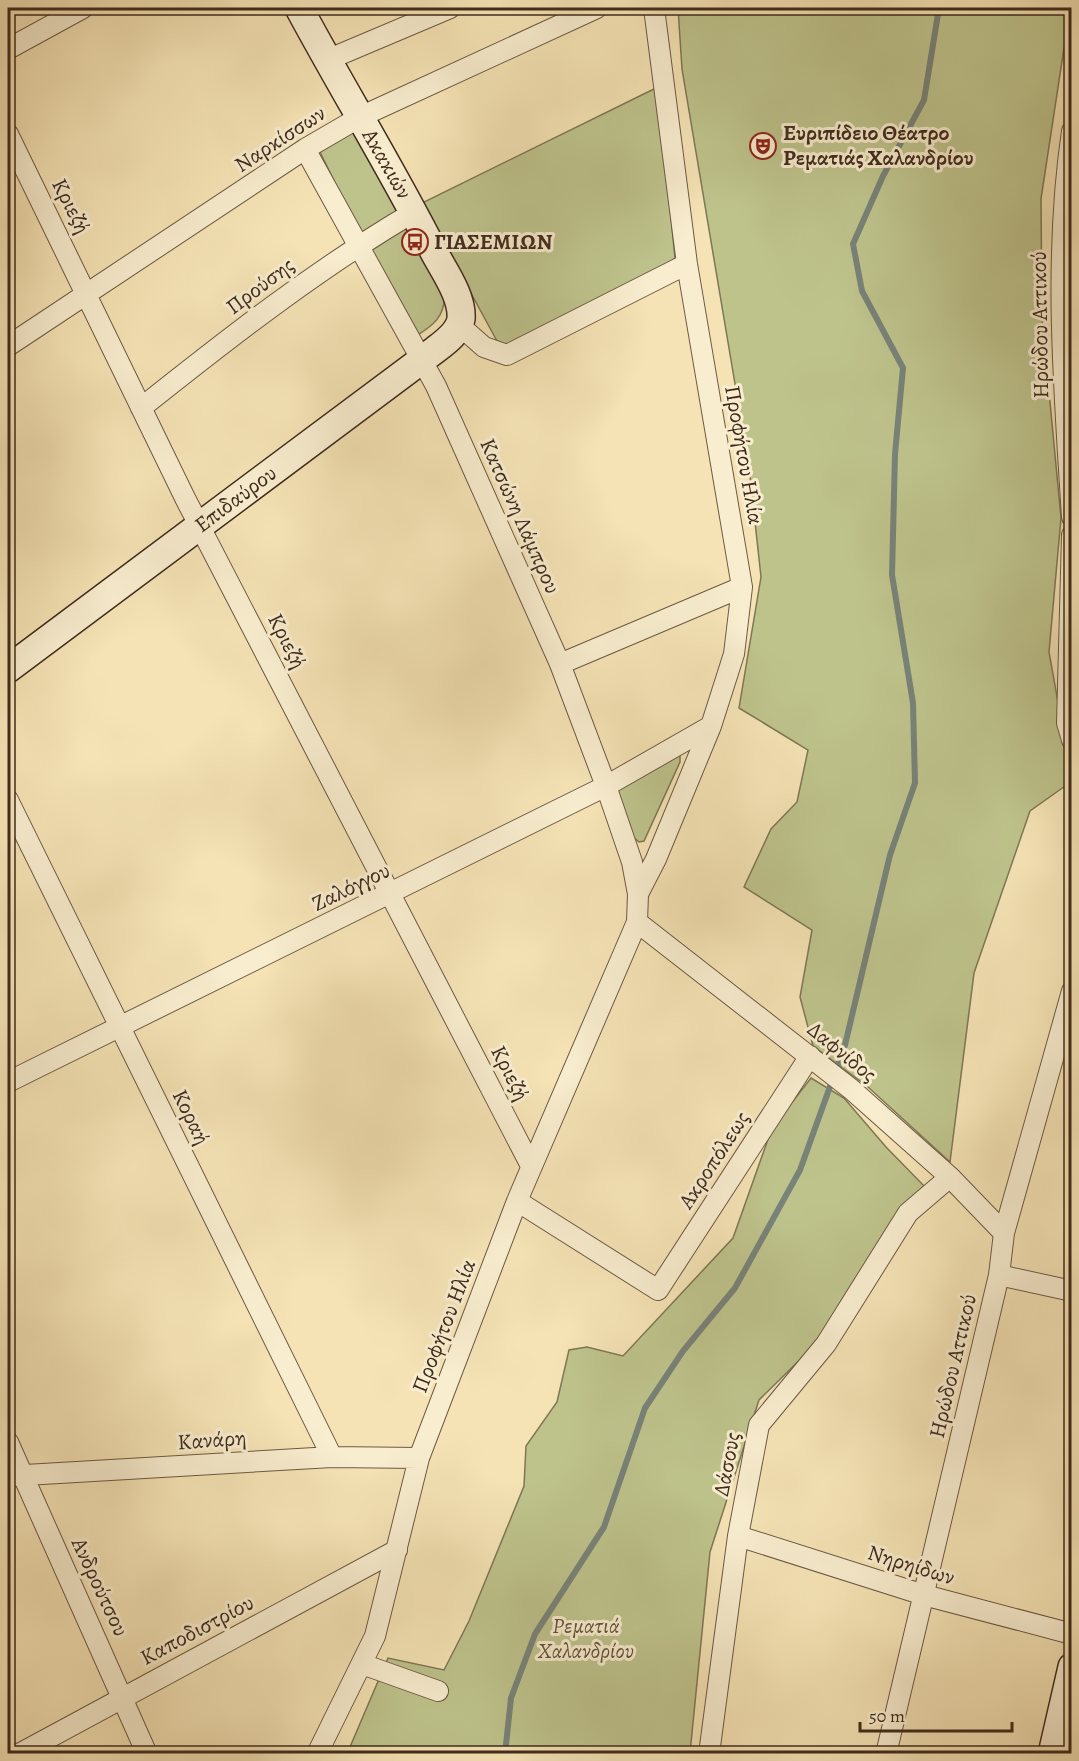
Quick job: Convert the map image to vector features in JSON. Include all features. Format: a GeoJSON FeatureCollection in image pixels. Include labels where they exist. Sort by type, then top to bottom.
{"type":"FeatureCollection","features":[{"type":"Feature","properties":{"kind":"street"},"geometry":{"type":"LineString","coordinates":[[8,49],[83,8]]}},
{"type":"Feature","properties":{"kind":"street","name":"Ακακιών"},"geometry":{"type":"LineString","coordinates":[[299,8],[414,212],[456,294],[460,313],[459,325]]}},
{"type":"Feature","properties":{"kind":"street"},"geometry":{"type":"LineString","coordinates":[[327,60],[450,8]]}},
{"type":"Feature","properties":{"kind":"street","name":"Ναρκίσσων"},"geometry":{"type":"LineString","coordinates":[[8,346],[305,149],[360,117],[597,8]]}},
{"type":"Feature","properties":{"kind":"street","name":"Προφήτου Ηλία"},"geometry":{"type":"LineString","coordinates":[[638,894],[656,859],[711,726],[734,654],[742,587],[687,264],[654,8]]}},
{"type":"Feature","properties":{"kind":"street","name":"Ηρώδου Αττικού"},"geometry":{"type":"LineString","coordinates":[[1071,131],[1064,185],[1071,517]]}},
{"type":"Feature","properties":{"kind":"street","name":"Κριεζή"},"geometry":{"type":"LineString","coordinates":[[8,134],[200,525],[531,1166]]}},
{"type":"Feature","properties":{"kind":"street","name":"Κατσώνη Λάμπρου"},"geometry":{"type":"LineString","coordinates":[[305,149],[422,359],[560,664],[632,862],[638,894],[637,922]]}},
{"type":"Feature","properties":{"kind":"street","name":"Προύσης"},"geometry":{"type":"LineString","coordinates":[[141,408],[227,340],[358,244],[414,212]]}},
{"type":"Feature","properties":{"kind":"street"},"geometry":{"type":"LineString","coordinates":[[459,325],[484,346],[507,355],[687,264]]}},
{"type":"Feature","properties":{"kind":"street","name":"Επιδαύρου"},"geometry":{"type":"LineString","coordinates":[[8,669],[444,343],[459,325]]}},
{"type":"Feature","properties":{"kind":"street"},"geometry":{"type":"LineString","coordinates":[[1071,535],[1067,723],[1071,740]]}},
{"type":"Feature","properties":{"kind":"street"},"geometry":{"type":"LineString","coordinates":[[560,664],[742,587]]}},
{"type":"Feature","properties":{"kind":"street","name":"Ζαλόγγου"},"geometry":{"type":"LineString","coordinates":[[8,1082],[606,786],[711,726]]}},
{"type":"Feature","properties":{"kind":"street","name":"Κοραή"},"geometry":{"type":"LineString","coordinates":[[8,800],[332,1456]]}},
{"type":"Feature","properties":{"kind":"street","name":"Προφήτου Ηλία"},"geometry":{"type":"LineString","coordinates":[[317,1754],[375,1636],[419,1458],[517,1201],[637,922]]}},
{"type":"Feature","properties":{"kind":"street","name":"Δαφνίδος"},"geometry":{"type":"LineString","coordinates":[[637,922],[851,1089],[950,1177],[1004,1233]]}},
{"type":"Feature","properties":{"kind":"street","name":"Ηρώδου Αττικού"},"geometry":{"type":"LineString","coordinates":[[886,1754],[999,1275],[1004,1233],[1067,1023],[1071,991]]}},
{"type":"Feature","properties":{"kind":"street","name":"Ακροπόλεως"},"geometry":{"type":"LineString","coordinates":[[517,1201],[658,1290],[816,1061]]}},
{"type":"Feature","properties":{"kind":"street","name":"Δάσους"},"geometry":{"type":"LineString","coordinates":[[710,1754],[738,1536],[759,1425],[826,1344],[908,1213],[950,1177]]}},
{"type":"Feature","properties":{"kind":"street"},"geometry":{"type":"LineString","coordinates":[[999,1275],[1071,1291]]}},
{"type":"Feature","properties":{"kind":"street","name":"Ανδρούτσου"},"geometry":{"type":"LineString","coordinates":[[8,1442],[15,1476],[124,1697],[147,1754]]}},
{"type":"Feature","properties":{"kind":"street","name":"Κανάρη"},"geometry":{"type":"LineString","coordinates":[[15,1476],[332,1456],[419,1458]]}},
{"type":"Feature","properties":{"kind":"street","name":"Νηρηίδων"},"geometry":{"type":"LineString","coordinates":[[738,1536],[924,1595],[1071,1634]]}},
{"type":"Feature","properties":{"kind":"street","name":"Καποδιστρίου"},"geometry":{"type":"LineString","coordinates":[[19,1754],[397,1550]]}},
{"type":"Feature","properties":{"kind":"street"},"geometry":{"type":"LineString","coordinates":[[363,1664],[438,1691]]}},
{"type":"Feature","properties":{"kind":"street"},"geometry":{"type":"LineString","coordinates":[[1052,1754],[1071,1667]]}},
{"type":"Feature","properties":{"kind":"green space"},"geometry":{"type":"Polygon","coordinates":[[[678,8],[1071,8],[1071,38],[1064,48],[1041,199],[1042,318],[1061,518],[1049,652],[1066,747],[1068,784],[1030,811],[974,973],[950,1162],[868,1087],[813,1046],[800,997],[812,930],[744,887],[771,829],[797,802],[808,750],[739,708],[761,577],[749,467],[682,69],[678,8]]]}},
{"type":"Feature","properties":{"kind":"green space"},"geometry":{"type":"Polygon","coordinates":[[[658,87],[675,258],[667,266],[509,347],[497,341],[422,203],[658,87]]]}},
{"type":"Feature","properties":{"kind":"green space"},"geometry":{"type":"Polygon","coordinates":[[[359,128],[407,209],[361,236],[320,152],[359,128]]]}},
{"type":"Feature","properties":{"kind":"green space"},"geometry":{"type":"Polygon","coordinates":[[[411,221],[445,295],[443,309],[437,320],[416,336],[368,245],[411,221]]]}},
{"type":"Feature","properties":{"kind":"green space"},"geometry":{"type":"Polygon","coordinates":[[[676,755],[680,756],[680,762],[644,841],[639,842],[633,837],[615,790],[676,755]]]}},
{"type":"Feature","properties":{"kind":"green space","name":"Ρεματιά Χαλανδρίου"},"geometry":{"type":"Polygon","coordinates":[[[811,1078],[844,1098],[886,1147],[928,1190],[826,1334],[759,1400],[710,1552],[690,1753],[347,1754],[388,1658],[444,1670],[469,1621],[524,1486],[526,1446],[557,1402],[569,1350],[587,1347],[623,1356],[733,1238],[772,1128],[811,1078]]]}},
{"type":"Feature","properties":{"kind":"waterway"},"geometry":{"type":"LineString","coordinates":[[505,1754],[511,1698],[535,1634],[604,1527],[645,1408],[683,1351],[735,1288],[800,1170],[845,1045],[890,855],[915,783],[913,703],[892,575],[895,454],[903,368],[862,291],[853,244],[883,176],[924,100],[939,8]]}},
{"type":"Feature","properties":{"kind":"place","name":"Ευριπίδειο Θέατρο Ρεματιάς Χαλανδρίου"},"geometry":{"type":"Point","coordinates":[763,146]}},
{"type":"Feature","properties":{"kind":"place","name":"ΓΙΑΣΕΜΙΩΝ"},"geometry":{"type":"Point","coordinates":[415,242]}}]}
